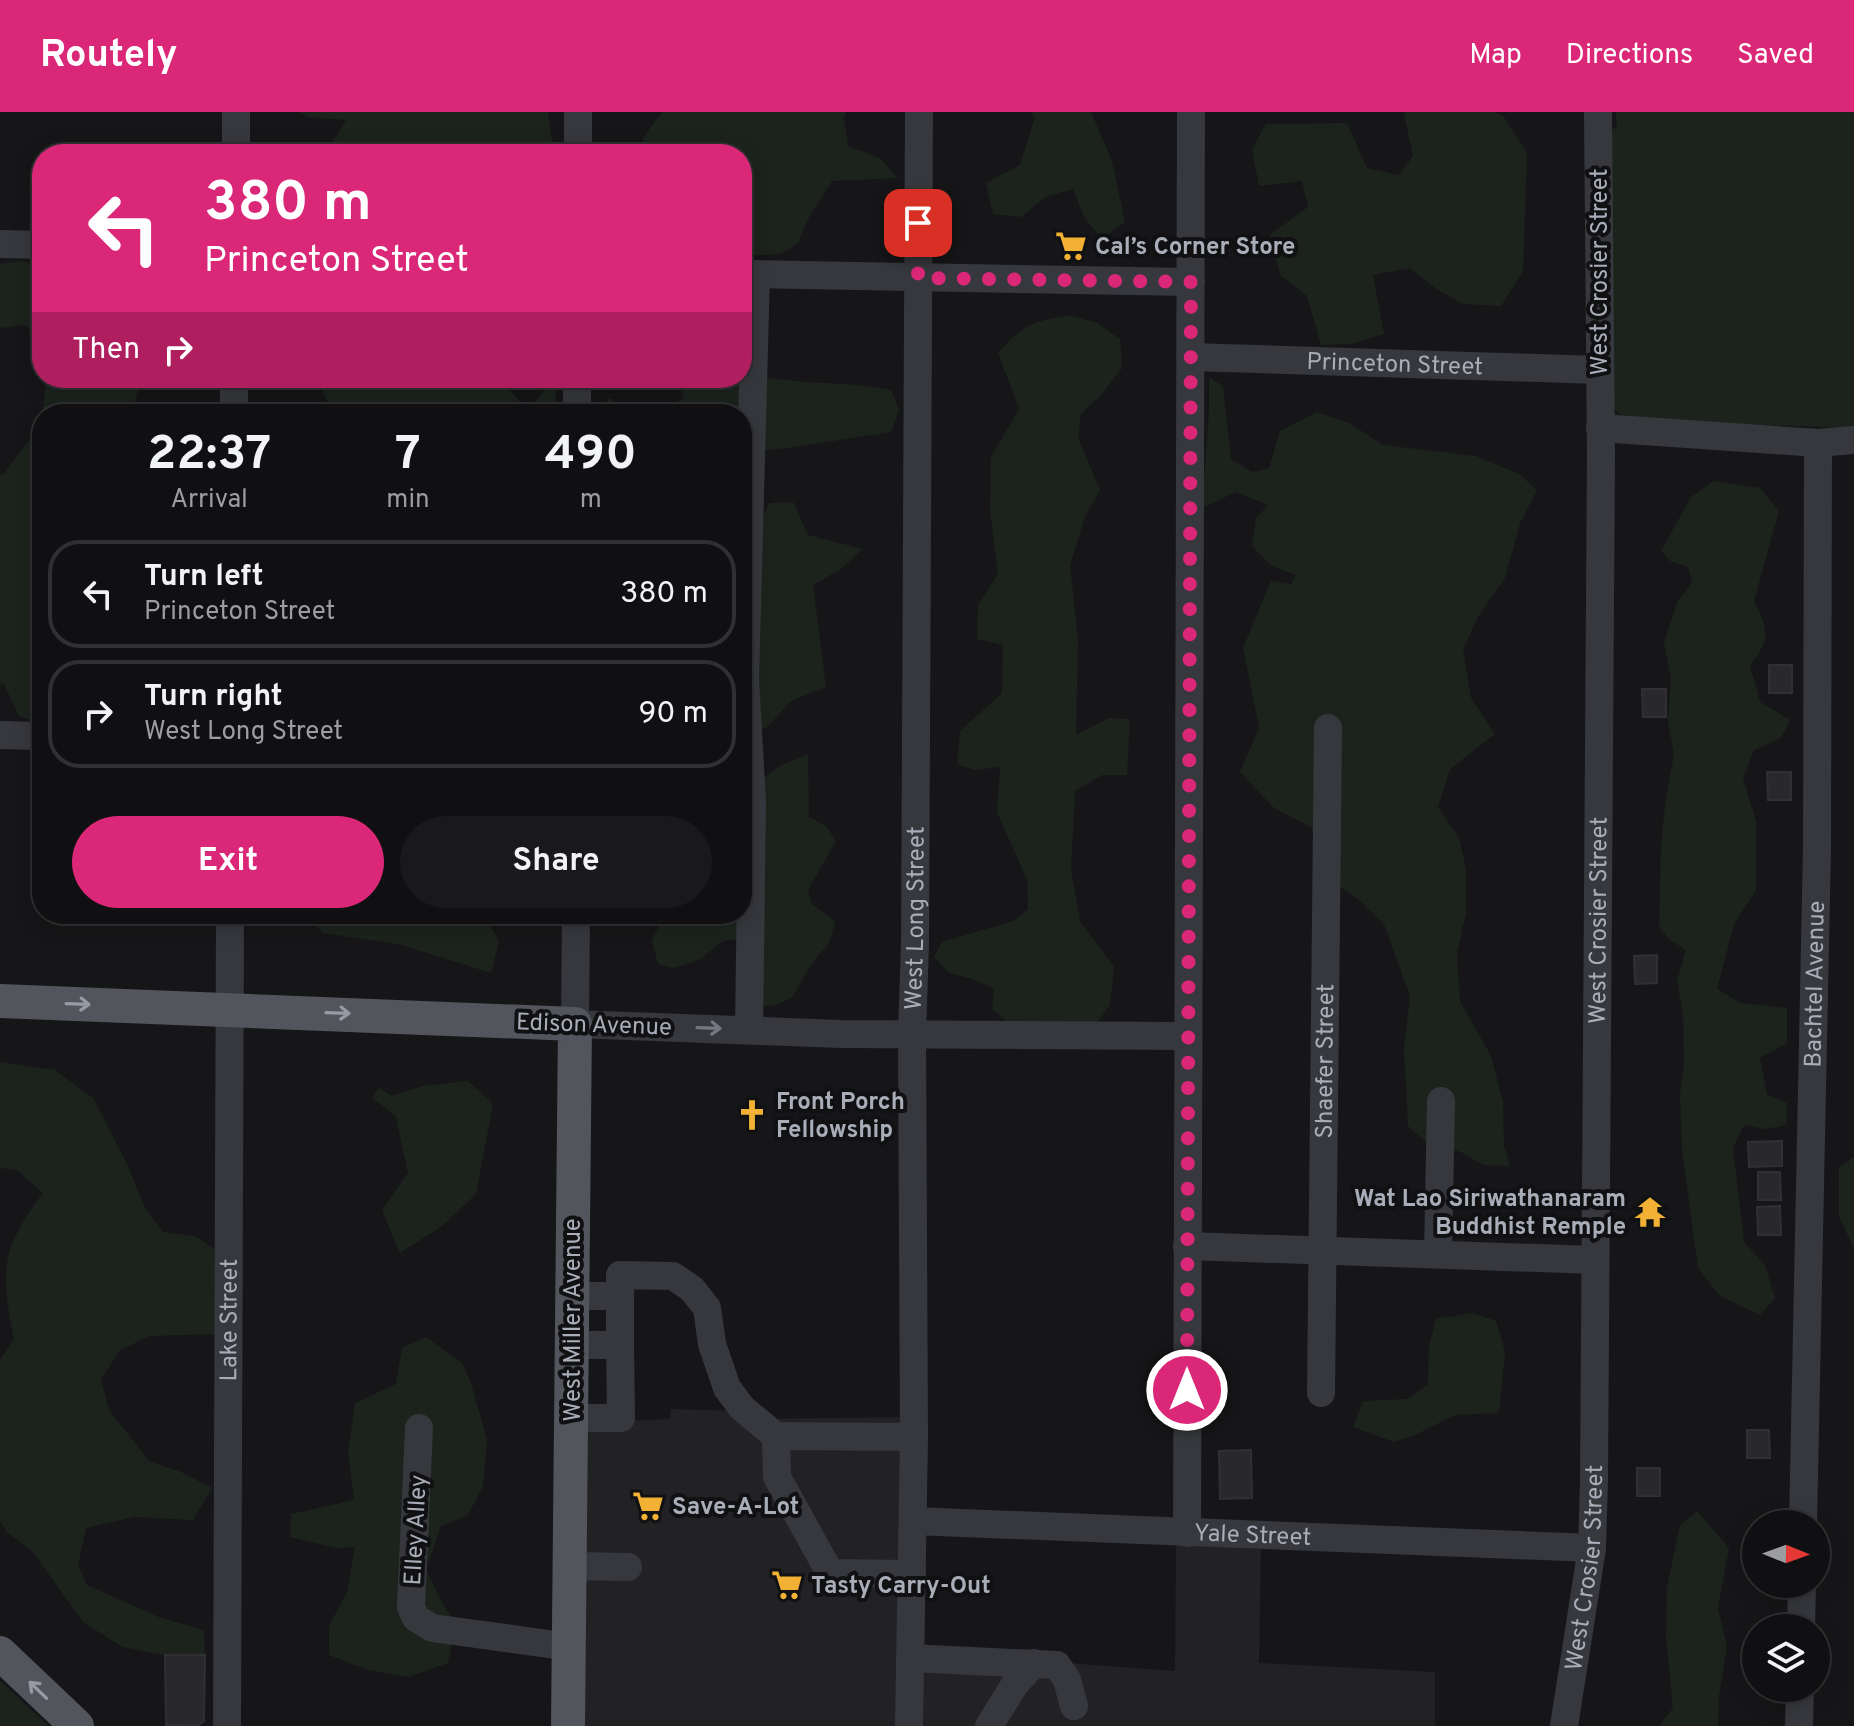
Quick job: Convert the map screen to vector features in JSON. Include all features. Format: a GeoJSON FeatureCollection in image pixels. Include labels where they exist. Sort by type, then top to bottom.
{"type":"FeatureCollection","features":[{"type":"Feature","properties":{"kind":"main road","name":"Edison Avenue"},"geometry":{"type":"LineString","coordinates":[[0,1001],[575,1024]]}},
{"type":"Feature","properties":{"kind":"main road","name":"West Miller Avenue"},"geometry":{"type":"LineString","coordinates":[[568,1726],[575,1024]]}},
{"type":"Feature","properties":{"kind":"main road"},"geometry":{"type":"LineString","coordinates":[[0,1653],[77,1726]]}},
{"type":"Feature","properties":{"kind":"street"},"geometry":{"type":"LineString","coordinates":[[236,112],[236,144]]}},
{"type":"Feature","properties":{"kind":"street"},"geometry":{"type":"LineString","coordinates":[[578,112],[578,144]]}},
{"type":"Feature","properties":{"kind":"street","name":"West Long Street"},"geometry":{"type":"LineString","coordinates":[[909,1726],[914,1437],[912,1034],[919,112]]}},
{"type":"Feature","properties":{"kind":"street"},"geometry":{"type":"LineString","coordinates":[[1187,1533],[1191,112]]}},
{"type":"Feature","properties":{"kind":"street","name":"West Crosier Street"},"geometry":{"type":"LineString","coordinates":[[1564,1726],[1592,1548],[1594,1481],[1594,1260],[1599,1080],[1598,112]]}},
{"type":"Feature","properties":{"kind":"street"},"geometry":{"type":"LineString","coordinates":[[0,244],[32,245]]}},
{"type":"Feature","properties":{"kind":"street"},"geometry":{"type":"LineString","coordinates":[[752,274],[1191,282]]}},
{"type":"Feature","properties":{"kind":"street","name":"Princeton Street"},"geometry":{"type":"LineString","coordinates":[[1191,357],[1600,370]]}},
{"type":"Feature","properties":{"kind":"street"},"geometry":{"type":"LineString","coordinates":[[1600,428],[1818,443],[1854,440]]}},
{"type":"Feature","properties":{"kind":"street","name":"Bachtel Avenue"},"geometry":{"type":"LineString","coordinates":[[1803,1510],[1817,848],[1818,443]]}},
{"type":"Feature","properties":{"kind":"street","name":"Shaefer Street"},"geometry":{"type":"LineString","coordinates":[[1321,1393],[1328,728]]}},
{"type":"Feature","properties":{"kind":"street"},"geometry":{"type":"LineString","coordinates":[[0,735],[32,736]]}},
{"type":"Feature","properties":{"kind":"street","name":"Lake Street"},"geometry":{"type":"LineString","coordinates":[[227,1726],[230,924]]}},
{"type":"Feature","properties":{"kind":"street","name":"West Miller Avenue"},"geometry":{"type":"LineString","coordinates":[[575,1024],[576,924]]}},
{"type":"Feature","properties":{"kind":"street"},"geometry":{"type":"LineString","coordinates":[[749,1030],[750,924]]}},
{"type":"Feature","properties":{"kind":"street","name":"Edison Avenue"},"geometry":{"type":"LineString","coordinates":[[575,1024],[912,1034],[1187,1036]]}},
{"type":"Feature","properties":{"kind":"street"},"geometry":{"type":"LineString","coordinates":[[1438,1253],[1441,1101]]}},
{"type":"Feature","properties":{"kind":"street"},"geometry":{"type":"LineString","coordinates":[[1187,1246],[1594,1260]]}},
{"type":"Feature","properties":{"kind":"street"},"geometry":{"type":"LineString","coordinates":[[572,1418],[621,1418],[620,1275],[673,1276],[692,1289],[707,1308],[712,1344],[727,1388],[742,1408],[776,1436],[914,1437]]}},
{"type":"Feature","properties":{"kind":"street"},"geometry":{"type":"LineString","coordinates":[[573,1296],[620,1296]]}},
{"type":"Feature","properties":{"kind":"street"},"geometry":{"type":"LineString","coordinates":[[572,1345],[620,1345]]}},
{"type":"Feature","properties":{"kind":"street","name":"Elley Alley"},"geometry":{"type":"LineString","coordinates":[[419,1428],[411,1607],[416,1618],[432,1628],[570,1647]]}},
{"type":"Feature","properties":{"kind":"street"},"geometry":{"type":"LineString","coordinates":[[776,1436],[777,1477],[830,1573],[912,1574]]}},
{"type":"Feature","properties":{"kind":"street","name":"Yale Street"},"geometry":{"type":"LineString","coordinates":[[913,1521],[1592,1548]]}},
{"type":"Feature","properties":{"kind":"street"},"geometry":{"type":"LineString","coordinates":[[570,1566],[628,1567]]}},
{"type":"Feature","properties":{"kind":"street"},"geometry":{"type":"LineString","coordinates":[[910,1658],[1057,1665],[1067,1680],[1074,1706]]}},
{"type":"Feature","properties":{"kind":"street"},"geometry":{"type":"LineString","coordinates":[[989,1726],[1015,1684],[1034,1663]]}},
{"type":"Feature","properties":{"kind":"street"},"geometry":{"type":"LineString","coordinates":[[1799,1726],[1800,1702]]}},
{"type":"Feature","properties":{"kind":"shaded area"},"geometry":{"type":"Polygon","coordinates":[[[299,112],[548,112],[553,144],[331,144],[346,120],[307,117],[299,112]]]}},
{"type":"Feature","properties":{"kind":"shaded area"},"geometry":{"type":"Polygon","coordinates":[[[662,112],[846,112],[848,146],[880,158],[898,178],[832,181],[810,215],[798,243],[781,254],[752,255],[752,144],[643,144],[643,138],[662,112]]]}},
{"type":"Feature","properties":{"kind":"shaded area"},"geometry":{"type":"Polygon","coordinates":[[[1031,112],[1091,112],[1112,161],[1125,222],[1102,239],[1084,217],[1073,189],[1047,196],[1021,217],[993,214],[986,183],[1020,165],[1035,117],[1031,112]]]}},
{"type":"Feature","properties":{"kind":"shaded area"},"geometry":{"type":"Polygon","coordinates":[[[1406,112],[1495,112],[1504,117],[1527,153],[1523,271],[1501,306],[1463,304],[1409,268],[1373,275],[1384,334],[1350,344],[1321,345],[1307,296],[1280,275],[1270,235],[1308,207],[1302,181],[1259,186],[1252,149],[1266,124],[1347,123],[1367,168],[1399,175],[1413,156],[1406,112]]]}},
{"type":"Feature","properties":{"kind":"shaded area"},"geometry":{"type":"Polygon","coordinates":[[[1616,112],[1854,112],[1854,428],[1628,420],[1608,404],[1606,131],[1617,128],[1616,112]]]}},
{"type":"Feature","properties":{"kind":"shaded area"},"geometry":{"type":"Polygon","coordinates":[[[32,263],[32,332],[26,325],[0,328],[0,264],[32,263]]]}},
{"type":"Feature","properties":{"kind":"shaded area"},"geometry":{"type":"Polygon","coordinates":[[[1071,316],[1097,323],[1120,339],[1122,368],[1081,414],[1078,438],[1100,490],[1085,517],[1070,565],[1078,641],[1076,735],[1109,718],[1130,719],[1127,775],[1102,775],[1075,791],[1071,869],[1080,921],[1114,967],[1110,1005],[1096,1024],[1011,1025],[992,1009],[994,989],[949,973],[934,957],[942,942],[1013,921],[1028,909],[1027,880],[997,812],[1000,767],[975,770],[957,764],[960,731],[1002,693],[1003,645],[977,639],[978,605],[998,574],[990,511],[991,457],[1019,409],[998,353],[1030,325],[1071,316]]]}},
{"type":"Feature","properties":{"kind":"shaded area"},"geometry":{"type":"Polygon","coordinates":[[[752,374],[780,380],[891,390],[899,410],[891,432],[752,451],[752,404],[673,404],[684,398],[680,388],[752,388],[752,374]]]}},
{"type":"Feature","properties":{"kind":"shaded area"},"geometry":{"type":"Polygon","coordinates":[[[1209,377],[1223,386],[1231,459],[1252,472],[1269,468],[1280,431],[1317,412],[1349,423],[1383,445],[1476,456],[1519,474],[1537,490],[1520,523],[1505,578],[1478,617],[1463,649],[1471,698],[1495,734],[1450,769],[1438,807],[1459,837],[1466,870],[1466,913],[1457,953],[1460,1001],[1491,1056],[1503,1102],[1504,1146],[1510,1166],[1483,1165],[1461,1152],[1426,1142],[1408,1126],[1404,1050],[1410,996],[1384,924],[1358,899],[1336,884],[1311,827],[1274,808],[1240,772],[1259,728],[1243,648],[1271,581],[1291,584],[1296,575],[1272,566],[1252,546],[1256,518],[1268,505],[1236,492],[1202,508],[1209,377]]]}},
{"type":"Feature","properties":{"kind":"shaded area"},"geometry":{"type":"Polygon","coordinates":[[[46,388],[138,388],[134,404],[43,404],[46,388]]]}},
{"type":"Feature","properties":{"kind":"shaded area"},"geometry":{"type":"Polygon","coordinates":[[[321,388],[508,388],[522,404],[328,404],[321,388]]]}},
{"type":"Feature","properties":{"kind":"shaded area"},"geometry":{"type":"Polygon","coordinates":[[[545,388],[557,388],[554,404],[533,404],[545,388]]]}},
{"type":"Feature","properties":{"kind":"shaded area"},"geometry":{"type":"Polygon","coordinates":[[[610,398],[618,404],[603,404],[610,398]]]}},
{"type":"Feature","properties":{"kind":"shaded area"},"geometry":{"type":"Polygon","coordinates":[[[32,435],[32,720],[19,716],[4,684],[0,683],[0,476],[32,435]]]}},
{"type":"Feature","properties":{"kind":"shaded area"},"geometry":{"type":"Polygon","coordinates":[[[1714,481],[1760,488],[1779,511],[1754,601],[1766,634],[1762,648],[1750,666],[1760,702],[1790,720],[1781,738],[1754,750],[1743,778],[1756,821],[1756,890],[1734,924],[1717,989],[1741,1003],[1787,1008],[1787,1043],[1760,1058],[1767,1094],[1787,1103],[1786,1125],[1765,1129],[1744,1125],[1733,1148],[1744,1242],[1765,1265],[1775,1298],[1760,1315],[1720,1296],[1698,1268],[1682,1150],[1680,1094],[1684,1063],[1683,1015],[1677,981],[1686,950],[1669,939],[1659,927],[1661,849],[1674,754],[1668,722],[1671,679],[1664,643],[1677,602],[1692,583],[1688,567],[1670,561],[1661,551],[1691,497],[1714,481]]]}},
{"type":"Feature","properties":{"kind":"shaded area"},"geometry":{"type":"Polygon","coordinates":[[[793,502],[808,535],[863,549],[841,569],[813,585],[826,687],[791,701],[766,728],[757,729],[761,523],[769,503],[793,502]]]}},
{"type":"Feature","properties":{"kind":"shaded area"},"geometry":{"type":"Polygon","coordinates":[[[808,754],[809,817],[826,826],[836,841],[808,890],[812,904],[835,921],[829,943],[793,995],[782,1002],[760,1007],[750,937],[723,941],[699,960],[674,968],[658,964],[652,941],[660,924],[752,924],[755,785],[781,765],[808,754]]]}},
{"type":"Feature","properties":{"kind":"shaded area"},"geometry":{"type":"Polygon","coordinates":[[[315,924],[489,924],[499,941],[491,973],[402,945],[323,933],[315,924]]]}},
{"type":"Feature","properties":{"kind":"shaded area"},"geometry":{"type":"Polygon","coordinates":[[[0,1062],[55,1070],[93,1098],[127,1164],[146,1210],[163,1232],[195,1236],[216,1250],[215,1334],[150,1336],[120,1350],[101,1380],[109,1410],[149,1461],[181,1472],[212,1488],[193,1520],[134,1517],[86,1528],[78,1565],[87,1585],[161,1618],[204,1630],[205,1655],[165,1655],[123,1647],[83,1622],[33,1552],[7,1532],[0,1521],[0,1360],[14,1339],[7,1295],[8,1261],[19,1230],[43,1193],[17,1170],[0,1168],[0,1062]]]}},
{"type":"Feature","properties":{"kind":"shaded area"},"geometry":{"type":"Polygon","coordinates":[[[468,1081],[493,1104],[476,1194],[442,1226],[400,1253],[382,1210],[408,1173],[396,1117],[372,1097],[379,1088],[392,1096],[423,1086],[468,1081]]]}},
{"type":"Feature","properties":{"kind":"shaded area"},"geometry":{"type":"Polygon","coordinates":[[[1854,1157],[1854,1249],[1839,1216],[1839,1167],[1854,1157]]]}},
{"type":"Feature","properties":{"kind":"shaded area"},"geometry":{"type":"Polygon","coordinates":[[[1473,1313],[1496,1321],[1505,1352],[1499,1413],[1455,1415],[1394,1442],[1353,1427],[1363,1401],[1407,1399],[1428,1385],[1429,1346],[1436,1319],[1473,1313]]]}},
{"type":"Feature","properties":{"kind":"shaded area"},"geometry":{"type":"Polygon","coordinates":[[[426,1337],[462,1363],[487,1440],[483,1486],[468,1515],[441,1526],[426,1569],[456,1624],[448,1663],[408,1677],[368,1670],[329,1655],[329,1626],[347,1592],[355,1547],[336,1548],[290,1537],[291,1514],[354,1500],[348,1452],[355,1403],[396,1384],[402,1348],[426,1337]]]}},
{"type":"Feature","properties":{"kind":"shaded area"},"geometry":{"type":"Polygon","coordinates":[[[671,1409],[739,1411],[744,1419],[914,1417],[909,1726],[568,1726],[571,1424],[670,1419],[671,1409]]]}},
{"type":"Feature","properties":{"kind":"shaded area"},"geometry":{"type":"Polygon","coordinates":[[[1697,1511],[1729,1548],[1718,1608],[1727,1647],[1719,1695],[1718,1726],[1659,1726],[1673,1708],[1666,1636],[1667,1587],[1680,1525],[1697,1511]]]}},
{"type":"Feature","properties":{"kind":"shaded area"},"geometry":{"type":"Polygon","coordinates":[[[1176,1543],[1261,1549],[1259,1663],[1435,1672],[1435,1726],[917,1726],[920,1652],[1175,1671],[1176,1543]]]}},
{"type":"Feature","properties":{"kind":"shaded area"},"geometry":{"type":"Polygon","coordinates":[[[0,1681],[49,1726],[0,1726],[0,1681]]]}},
{"type":"Feature","properties":{"kind":"building"},"geometry":{"type":"Polygon","coordinates":[[[1769,665],[1792,665],[1792,693],[1769,693],[1769,665]]]}},
{"type":"Feature","properties":{"kind":"building"},"geometry":{"type":"Polygon","coordinates":[[[1642,689],[1666,689],[1666,717],[1643,717],[1642,689]]]}},
{"type":"Feature","properties":{"kind":"building"},"geometry":{"type":"Polygon","coordinates":[[[1767,772],[1791,772],[1791,800],[1768,800],[1767,772]]]}},
{"type":"Feature","properties":{"kind":"building"},"geometry":{"type":"Polygon","coordinates":[[[1657,955],[1657,983],[1635,984],[1634,956],[1657,955]]]}},
{"type":"Feature","properties":{"kind":"building"},"geometry":{"type":"Polygon","coordinates":[[[1782,1141],[1782,1166],[1749,1167],[1748,1142],[1782,1141]]]}},
{"type":"Feature","properties":{"kind":"building"},"geometry":{"type":"Polygon","coordinates":[[[1758,1172],[1780,1172],[1781,1200],[1758,1200],[1758,1172]]]}},
{"type":"Feature","properties":{"kind":"building"},"geometry":{"type":"Polygon","coordinates":[[[1780,1206],[1781,1235],[1758,1235],[1757,1207],[1780,1206]]]}},
{"type":"Feature","properties":{"kind":"building"},"geometry":{"type":"Polygon","coordinates":[[[1747,1430],[1769,1430],[1770,1458],[1747,1458],[1747,1430]]]}},
{"type":"Feature","properties":{"kind":"building"},"geometry":{"type":"Polygon","coordinates":[[[1251,1450],[1252,1498],[1220,1499],[1219,1451],[1251,1450]]]}},
{"type":"Feature","properties":{"kind":"building"},"geometry":{"type":"Polygon","coordinates":[[[1637,1468],[1660,1468],[1660,1496],[1637,1496],[1637,1468]]]}},
{"type":"Feature","properties":{"kind":"building"},"geometry":{"type":"Polygon","coordinates":[[[165,1655],[205,1655],[204,1721],[197,1726],[166,1725],[165,1655]]]}},
{"type":"Feature","properties":{"kind":"place","name":"Cal’s Corner Store"},"geometry":{"type":"Point","coordinates":[1071,246]}},
{"type":"Feature","properties":{"kind":"place","name":"Front Porch Fellowship"},"geometry":{"type":"Point","coordinates":[752,1115]}},
{"type":"Feature","properties":{"kind":"place","name":"Wat Lao Siriwathanaram Buddhist Remple"},"geometry":{"type":"Point","coordinates":[1650,1212]}},
{"type":"Feature","properties":{"kind":"place","name":"Save-A-Lot"},"geometry":{"type":"Point","coordinates":[648,1506]}},
{"type":"Feature","properties":{"kind":"place","name":"Tasty Carry-Out"},"geometry":{"type":"Point","coordinates":[787,1585]}},
{"type":"Feature","properties":{"kind":"route"},"geometry":{"type":"LineString","coordinates":[[918,223],[918,278],[1191,282],[1187,1390]]}}]}
